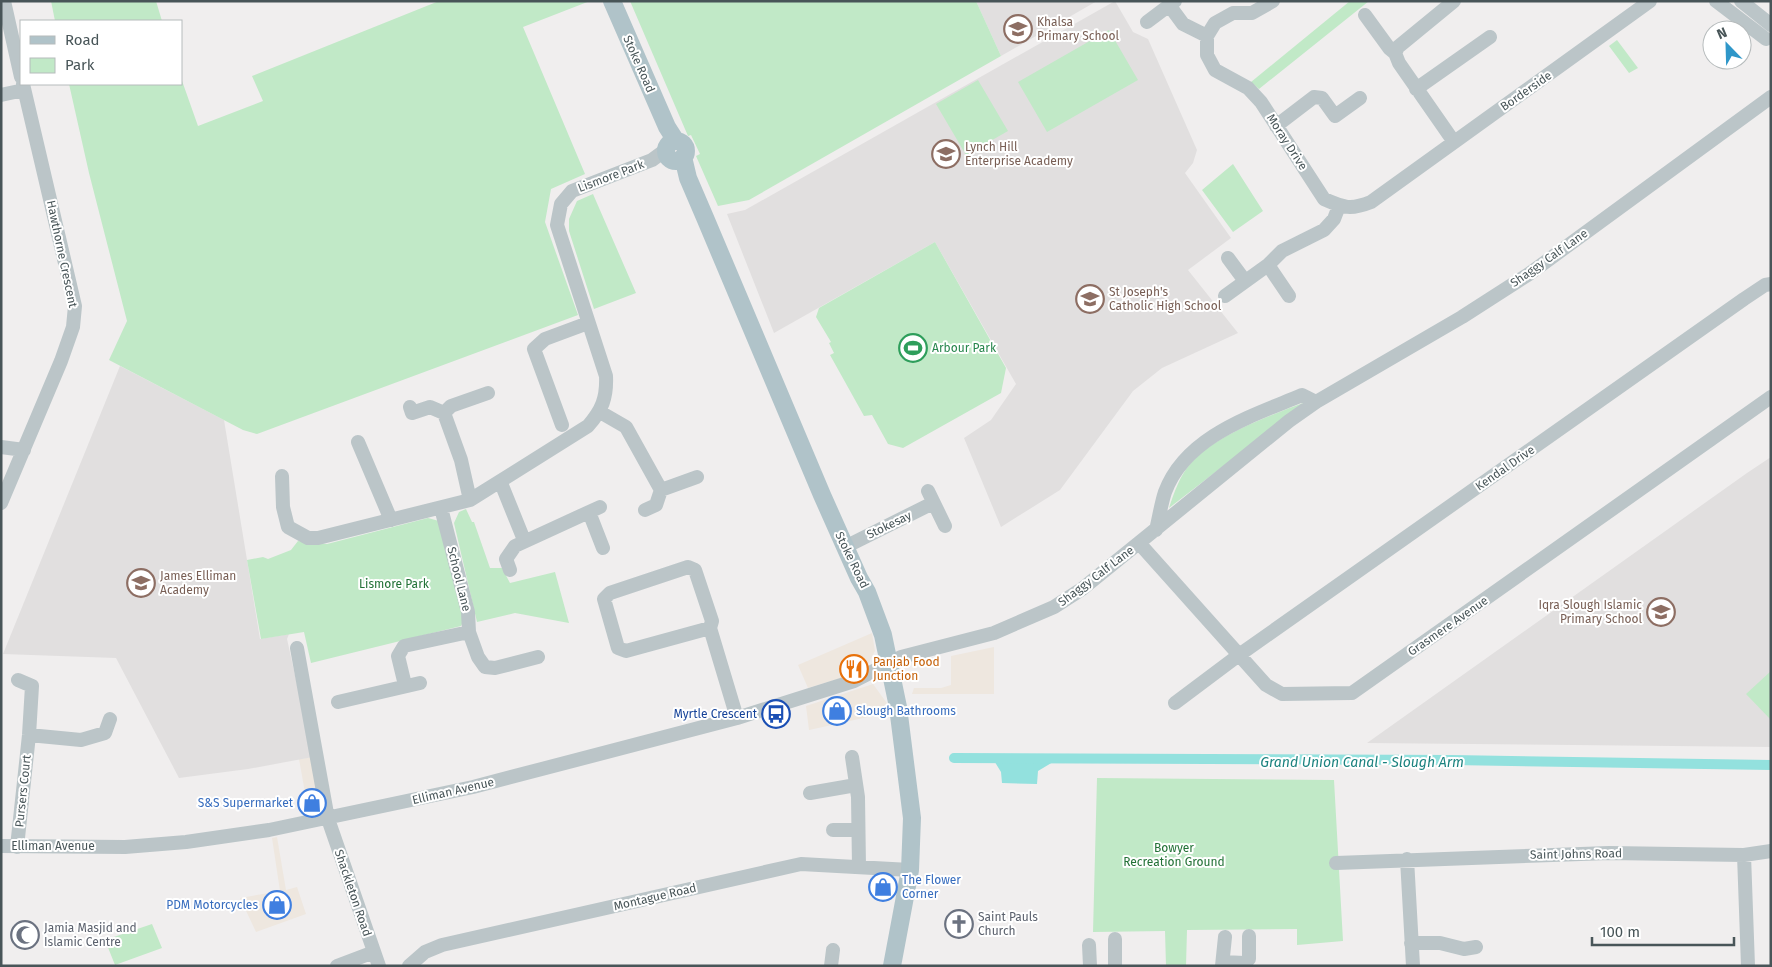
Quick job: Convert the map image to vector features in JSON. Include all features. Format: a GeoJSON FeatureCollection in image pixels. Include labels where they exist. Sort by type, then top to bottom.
{"type":"FeatureCollection","features":[{"type":"Feature","properties":{"kind":"main road","name":"Stoke Road"},"geometry":{"type":"LineString","coordinates":[[612,1],[672,149],[688,178],[845,547],[877,614],[890,662],[898,707],[912,818],[910,870],[892,966]]}},
{"type":"Feature","properties":{"kind":"street","name":"Hawthorne Crescent"},"geometry":{"type":"LineString","coordinates":[[4,1],[20,70]]}},
{"type":"Feature","properties":{"kind":"street"},"geometry":{"type":"LineString","coordinates":[[1147,22],[1172,3],[1183,24],[1207,36],[1215,24],[1233,13],[1252,13],[1274,1]]}},
{"type":"Feature","properties":{"kind":"street"},"geometry":{"type":"LineString","coordinates":[[1395,53],[1398,47],[1454,1]]}},
{"type":"Feature","properties":{"kind":"street","name":"Borderside"},"geometry":{"type":"LineString","coordinates":[[1454,142],[1650,1]]}},
{"type":"Feature","properties":{"kind":"street"},"geometry":{"type":"LineString","coordinates":[[1716,1],[1759,38]]}},
{"type":"Feature","properties":{"kind":"street"},"geometry":{"type":"LineString","coordinates":[[1742,1],[1771,25]]}},
{"type":"Feature","properties":{"kind":"street"},"geometry":{"type":"LineString","coordinates":[[1225,296],[1268,265],[1282,251],[1324,230],[1334,219],[1339,206],[1355,208],[1371,202],[1454,142],[1398,63],[1395,53],[1389,48],[1365,15]]}},
{"type":"Feature","properties":{"kind":"street","name":"Moray Drive"},"geometry":{"type":"LineString","coordinates":[[1207,36],[1207,55],[1214,70],[1248,88],[1261,102],[1324,199],[1339,206]]}},
{"type":"Feature","properties":{"kind":"street"},"geometry":{"type":"LineString","coordinates":[[1416,89],[1490,37]]}},
{"type":"Feature","properties":{"kind":"street"},"geometry":{"type":"LineString","coordinates":[[1,95],[20,85]]}},
{"type":"Feature","properties":{"kind":"street","name":"Hawthorne Crescent"},"geometry":{"type":"LineString","coordinates":[[1,503],[61,361],[72,327],[75,306],[23,85]]}},
{"type":"Feature","properties":{"kind":"street"},"geometry":{"type":"LineString","coordinates":[[1276,126],[1314,97],[1322,98],[1335,116],[1360,98]]}},
{"type":"Feature","properties":{"kind":"street","name":"Shaggy Calf Lane"},"geometry":{"type":"LineString","coordinates":[[890,662],[917,652],[994,633],[1054,607],[1082,589],[1316,402],[1462,317],[1529,274],[1771,97]]}},
{"type":"Feature","properties":{"kind":"street","name":"Lismore Park"},"geometry":{"type":"LineString","coordinates":[[282,476],[282,507],[288,527],[308,538],[318,538],[470,500],[501,483],[588,426],[600,412],[607,395],[606,376],[557,225],[561,204],[572,191],[652,160],[672,149]]}},
{"type":"Feature","properties":{"kind":"street"},"geometry":{"type":"LineString","coordinates":[[1228,258],[1245,281]]}},
{"type":"Feature","properties":{"kind":"street"},"geometry":{"type":"LineString","coordinates":[[1268,265],[1289,296]]}},
{"type":"Feature","properties":{"kind":"street","name":"Kendal Drive"},"geometry":{"type":"LineString","coordinates":[[1175,703],[1239,655],[1764,285],[1771,284]]}},
{"type":"Feature","properties":{"kind":"street"},"geometry":{"type":"LineString","coordinates":[[562,425],[534,349],[544,339],[588,323]]}},
{"type":"Feature","properties":{"kind":"street"},"geometry":{"type":"LineString","coordinates":[[444,413],[451,406],[488,393]]}},
{"type":"Feature","properties":{"kind":"street"},"geometry":{"type":"LineString","coordinates":[[1156,530],[1165,492],[1173,477],[1183,462],[1203,443],[1232,425],[1302,395],[1316,402]]}},
{"type":"Feature","properties":{"kind":"street","name":"Grasmere Avenue"},"geometry":{"type":"LineString","coordinates":[[1139,543],[1266,685],[1282,694],[1352,692],[1771,397]]}},
{"type":"Feature","properties":{"kind":"street"},"geometry":{"type":"LineString","coordinates":[[410,407],[412,413],[430,407],[444,413],[461,460],[470,500]]}},
{"type":"Feature","properties":{"kind":"street"},"geometry":{"type":"LineString","coordinates":[[600,412],[626,428],[661,490],[656,504],[645,510]]}},
{"type":"Feature","properties":{"kind":"street"},"geometry":{"type":"LineString","coordinates":[[358,442],[391,520]]}},
{"type":"Feature","properties":{"kind":"street"},"geometry":{"type":"LineString","coordinates":[[1,447],[24,450]]}},
{"type":"Feature","properties":{"kind":"street"},"geometry":{"type":"LineString","coordinates":[[661,490],[697,477]]}},
{"type":"Feature","properties":{"kind":"street"},"geometry":{"type":"LineString","coordinates":[[501,483],[524,540]]}},
{"type":"Feature","properties":{"kind":"street","name":"Stokesay"},"geometry":{"type":"LineString","coordinates":[[845,547],[931,497],[945,526]]}},
{"type":"Feature","properties":{"kind":"street","name":"School Lane"},"geometry":{"type":"LineString","coordinates":[[441,508],[468,612],[469,632],[478,657],[485,667],[495,668],[538,658]]}},
{"type":"Feature","properties":{"kind":"street"},"geometry":{"type":"LineString","coordinates":[[510,570],[506,559],[515,546],[524,540],[595,509],[603,548]]}},
{"type":"Feature","properties":{"kind":"street"},"geometry":{"type":"LineString","coordinates":[[710,628],[626,652],[618,648],[604,599],[610,593],[688,566],[695,570],[712,621],[710,628],[737,718]]}},
{"type":"Feature","properties":{"kind":"street"},"geometry":{"type":"LineString","coordinates":[[405,685],[398,656],[404,646],[469,632]]}},
{"type":"Feature","properties":{"kind":"street","name":"Shackleton Road"},"geometry":{"type":"LineString","coordinates":[[297,648],[328,819],[379,966]]}},
{"type":"Feature","properties":{"kind":"street","name":"Elliman Avenue"},"geometry":{"type":"LineString","coordinates":[[1,846],[125,847],[186,842],[328,819],[482,784],[737,718],[859,679],[890,662]]}},
{"type":"Feature","properties":{"kind":"street","name":"Pursers Court"},"geometry":{"type":"LineString","coordinates":[[17,847],[29,735],[32,686],[18,680]]}},
{"type":"Feature","properties":{"kind":"street"},"geometry":{"type":"LineString","coordinates":[[338,702],[420,683]]}},
{"type":"Feature","properties":{"kind":"street"},"geometry":{"type":"LineString","coordinates":[[29,735],[80,740],[105,733],[110,719]]}},
{"type":"Feature","properties":{"kind":"street"},"geometry":{"type":"LineString","coordinates":[[852,757],[856,785],[858,867]]}},
{"type":"Feature","properties":{"kind":"street"},"geometry":{"type":"LineString","coordinates":[[810,793],[856,785]]}},
{"type":"Feature","properties":{"kind":"street"},"geometry":{"type":"LineString","coordinates":[[832,830],[858,830]]}},
{"type":"Feature","properties":{"kind":"street","name":"Saint Johns Road"},"geometry":{"type":"LineString","coordinates":[[1336,863],[1610,853],[1744,855],[1771,851]]}},
{"type":"Feature","properties":{"kind":"street"},"geometry":{"type":"LineString","coordinates":[[1744,855],[1748,966]]}},
{"type":"Feature","properties":{"kind":"street"},"geometry":{"type":"LineString","coordinates":[[1407,859],[1413,966]]}},
{"type":"Feature","properties":{"kind":"street","name":"Montague Road"},"geometry":{"type":"LineString","coordinates":[[409,966],[426,952],[442,945],[801,864],[910,870]]}},
{"type":"Feature","properties":{"kind":"street"},"geometry":{"type":"LineString","coordinates":[[1224,937],[1223,964],[1244,964],[1249,958],[1249,936]]}},
{"type":"Feature","properties":{"kind":"street"},"geometry":{"type":"LineString","coordinates":[[1115,939],[1115,966]]}},
{"type":"Feature","properties":{"kind":"street"},"geometry":{"type":"LineString","coordinates":[[1411,944],[1440,943],[1468,951]]}},
{"type":"Feature","properties":{"kind":"street"},"geometry":{"type":"LineString","coordinates":[[1089,945],[1090,966]]}},
{"type":"Feature","properties":{"kind":"street"},"geometry":{"type":"LineString","coordinates":[[831,966],[833,950]]}},
{"type":"Feature","properties":{"kind":"street"},"geometry":{"type":"LineString","coordinates":[[337,966],[374,952]]}},
{"type":"Feature","properties":{"kind":"shaded area","name":"Khalsa Primary School"},"geometry":{"type":"Polygon","coordinates":[[[976,1],[1097,1],[1001,56],[976,1]]]}},
{"type":"Feature","properties":{"kind":"shaded area"},"geometry":{"type":"Polygon","coordinates":[[[1115,1],[1133,32],[1148,39],[1197,150],[1193,163],[1185,173],[1231,238],[1188,270],[1238,333],[1162,368],[1133,391],[1060,490],[1001,527],[964,438],[991,420],[1016,384],[935,242],[774,333],[727,214],[745,210],[1115,1]]]}},
{"type":"Feature","properties":{"kind":"shaded area","name":"James Elliman Academy"},"geometry":{"type":"Polygon","coordinates":[[[120,366],[224,420],[260,639],[289,634],[287,639],[313,757],[248,769],[179,778],[116,658],[3,654],[120,366]]]}},
{"type":"Feature","properties":{"kind":"shaded area","name":"Iqra Slough Islamic Primary School"},"geometry":{"type":"Polygon","coordinates":[[[1771,457],[1771,747],[1367,743],[1747,473],[1771,457]]]}},
{"type":"Feature","properties":{"kind":"shaded area"},"geometry":{"type":"Polygon","coordinates":[[[872,633],[875,651],[867,666],[841,678],[808,688],[798,665],[872,633]]]}},
{"type":"Feature","properties":{"kind":"shaded area"},"geometry":{"type":"Polygon","coordinates":[[[994,647],[994,694],[912,694],[914,688],[941,688],[951,685],[951,656],[994,647]]]}},
{"type":"Feature","properties":{"kind":"shaded area"},"geometry":{"type":"Polygon","coordinates":[[[873,684],[889,706],[890,712],[809,730],[806,706],[873,684]]]}},
{"type":"Feature","properties":{"kind":"shaded area"},"geometry":{"type":"Polygon","coordinates":[[[313,757],[324,812],[309,815],[299,759],[313,757]]]}},
{"type":"Feature","properties":{"kind":"shaded area"},"geometry":{"type":"Polygon","coordinates":[[[277,837],[286,890],[297,887],[306,914],[256,932],[240,898],[280,891],[272,838],[277,837]]]}},
{"type":"Feature","properties":{"kind":"green space"},"geometry":{"type":"Polygon","coordinates":[[[51,1],[156,1],[162,20],[55,20],[51,1]]]}},
{"type":"Feature","properties":{"kind":"green space"},"geometry":{"type":"Polygon","coordinates":[[[439,1],[590,1],[523,27],[585,174],[551,189],[545,222],[578,315],[257,434],[243,430],[109,360],[127,321],[89,173],[69,85],[182,85],[182,81],[198,126],[263,101],[252,76],[439,1]]]}},
{"type":"Feature","properties":{"kind":"green space"},"geometry":{"type":"Polygon","coordinates":[[[630,1],[976,1],[1001,56],[749,200],[718,206],[696,156],[700,154],[691,135],[688,136],[630,1]]]}},
{"type":"Feature","properties":{"kind":"green space"},"geometry":{"type":"Polygon","coordinates":[[[1350,1],[1369,1],[1259,89],[1251,82],[1350,1]]]}},
{"type":"Feature","properties":{"kind":"green space"},"geometry":{"type":"Polygon","coordinates":[[[1109,30],[1138,80],[1047,132],[1018,82],[1109,30]]]}},
{"type":"Feature","properties":{"kind":"green space"},"geometry":{"type":"Polygon","coordinates":[[[1617,40],[1638,68],[1629,73],[1609,46],[1617,40]]]}},
{"type":"Feature","properties":{"kind":"green space"},"geometry":{"type":"Polygon","coordinates":[[[978,80],[1008,131],[966,155],[936,104],[978,80]]]}},
{"type":"Feature","properties":{"kind":"green space"},"geometry":{"type":"Polygon","coordinates":[[[1233,164],[1263,211],[1233,232],[1202,190],[1233,164]]]}},
{"type":"Feature","properties":{"kind":"green space"},"geometry":{"type":"Polygon","coordinates":[[[593,194],[636,293],[594,309],[569,231],[569,219],[577,201],[593,194]]]}},
{"type":"Feature","properties":{"kind":"green space","name":"Arbour Park"},"geometry":{"type":"Polygon","coordinates":[[[935,242],[1006,368],[1001,393],[903,448],[888,444],[872,415],[864,416],[830,355],[834,353],[829,343],[831,342],[816,317],[819,308],[935,242]]]}},
{"type":"Feature","properties":{"kind":"green space"},"geometry":{"type":"Polygon","coordinates":[[[1306,402],[1169,508],[1175,490],[1184,473],[1201,453],[1214,443],[1244,427],[1306,402]]]}},
{"type":"Feature","properties":{"kind":"green space"},"geometry":{"type":"Polygon","coordinates":[[[466,509],[472,522],[474,522],[490,568],[502,568],[510,583],[555,572],[569,623],[515,613],[477,622],[454,523],[459,512],[466,509]]]}},
{"type":"Feature","properties":{"kind":"green space","name":"Lismore Park"},"geometry":{"type":"Polygon","coordinates":[[[428,518],[439,521],[465,618],[461,626],[311,663],[304,632],[261,639],[247,560],[263,557],[268,559],[291,550],[298,541],[327,544],[428,518]]]}},
{"type":"Feature","properties":{"kind":"green space"},"geometry":{"type":"Polygon","coordinates":[[[1771,671],[1771,720],[1746,694],[1771,671]]]}},
{"type":"Feature","properties":{"kind":"green space","name":"Bowyer Recreation Ground"},"geometry":{"type":"Polygon","coordinates":[[[1097,778],[1334,780],[1343,941],[1297,945],[1297,929],[1187,930],[1186,966],[1166,966],[1165,931],[1093,932],[1097,778]]]}},
{"type":"Feature","properties":{"kind":"green space"},"geometry":{"type":"Polygon","coordinates":[[[152,924],[162,948],[115,965],[105,940],[152,924]]]}},
{"type":"Feature","properties":{"kind":"water"},"geometry":{"type":"Polygon","coordinates":[[[993,759],[1058,759],[1038,771],[1037,784],[1002,783],[1001,772],[993,759]]]}},
{"type":"Feature","properties":{"kind":"waterway","name":"Grand Union Canal - Slough Arm"},"geometry":{"type":"LineString","coordinates":[[954,758],[1452,760],[1771,765]]}},
{"type":"Feature","properties":{"kind":"place","name":"Khalsa Primary School"},"geometry":{"type":"Point","coordinates":[1018,29]}},
{"type":"Feature","properties":{"kind":"place","name":"Lynch Hill Enterprise Academy"},"geometry":{"type":"Point","coordinates":[946,154]}},
{"type":"Feature","properties":{"kind":"place","name":"St Joseph's Catholic High School"},"geometry":{"type":"Point","coordinates":[1090,299]}},
{"type":"Feature","properties":{"kind":"place","name":"Arbour Park"},"geometry":{"type":"Point","coordinates":[913,348]}},
{"type":"Feature","properties":{"kind":"place","name":"James Elliman Academy"},"geometry":{"type":"Point","coordinates":[141,583]}},
{"type":"Feature","properties":{"kind":"place","name":"Iqra Slough Islamic Primary School"},"geometry":{"type":"Point","coordinates":[1661,612]}},
{"type":"Feature","properties":{"kind":"place","name":"Panjab Food Junction"},"geometry":{"type":"Point","coordinates":[854,669]}},
{"type":"Feature","properties":{"kind":"place","name":"Slough Bathrooms"},"geometry":{"type":"Point","coordinates":[837,711]}},
{"type":"Feature","properties":{"kind":"place","name":"Myrtle Crescent"},"geometry":{"type":"Point","coordinates":[776,714]}},
{"type":"Feature","properties":{"kind":"place","name":"S&S Supermarket"},"geometry":{"type":"Point","coordinates":[312,803]}},
{"type":"Feature","properties":{"kind":"place","name":"The Flower Corner"},"geometry":{"type":"Point","coordinates":[883,887]}},
{"type":"Feature","properties":{"kind":"place","name":"PDM Motorcycles"},"geometry":{"type":"Point","coordinates":[277,905]}},
{"type":"Feature","properties":{"kind":"place","name":"Saint Pauls Church"},"geometry":{"type":"Point","coordinates":[959,924]}},
{"type":"Feature","properties":{"kind":"place","name":"Jamia Masjid and Islamic Centre"},"geometry":{"type":"Point","coordinates":[25,935]}}]}
